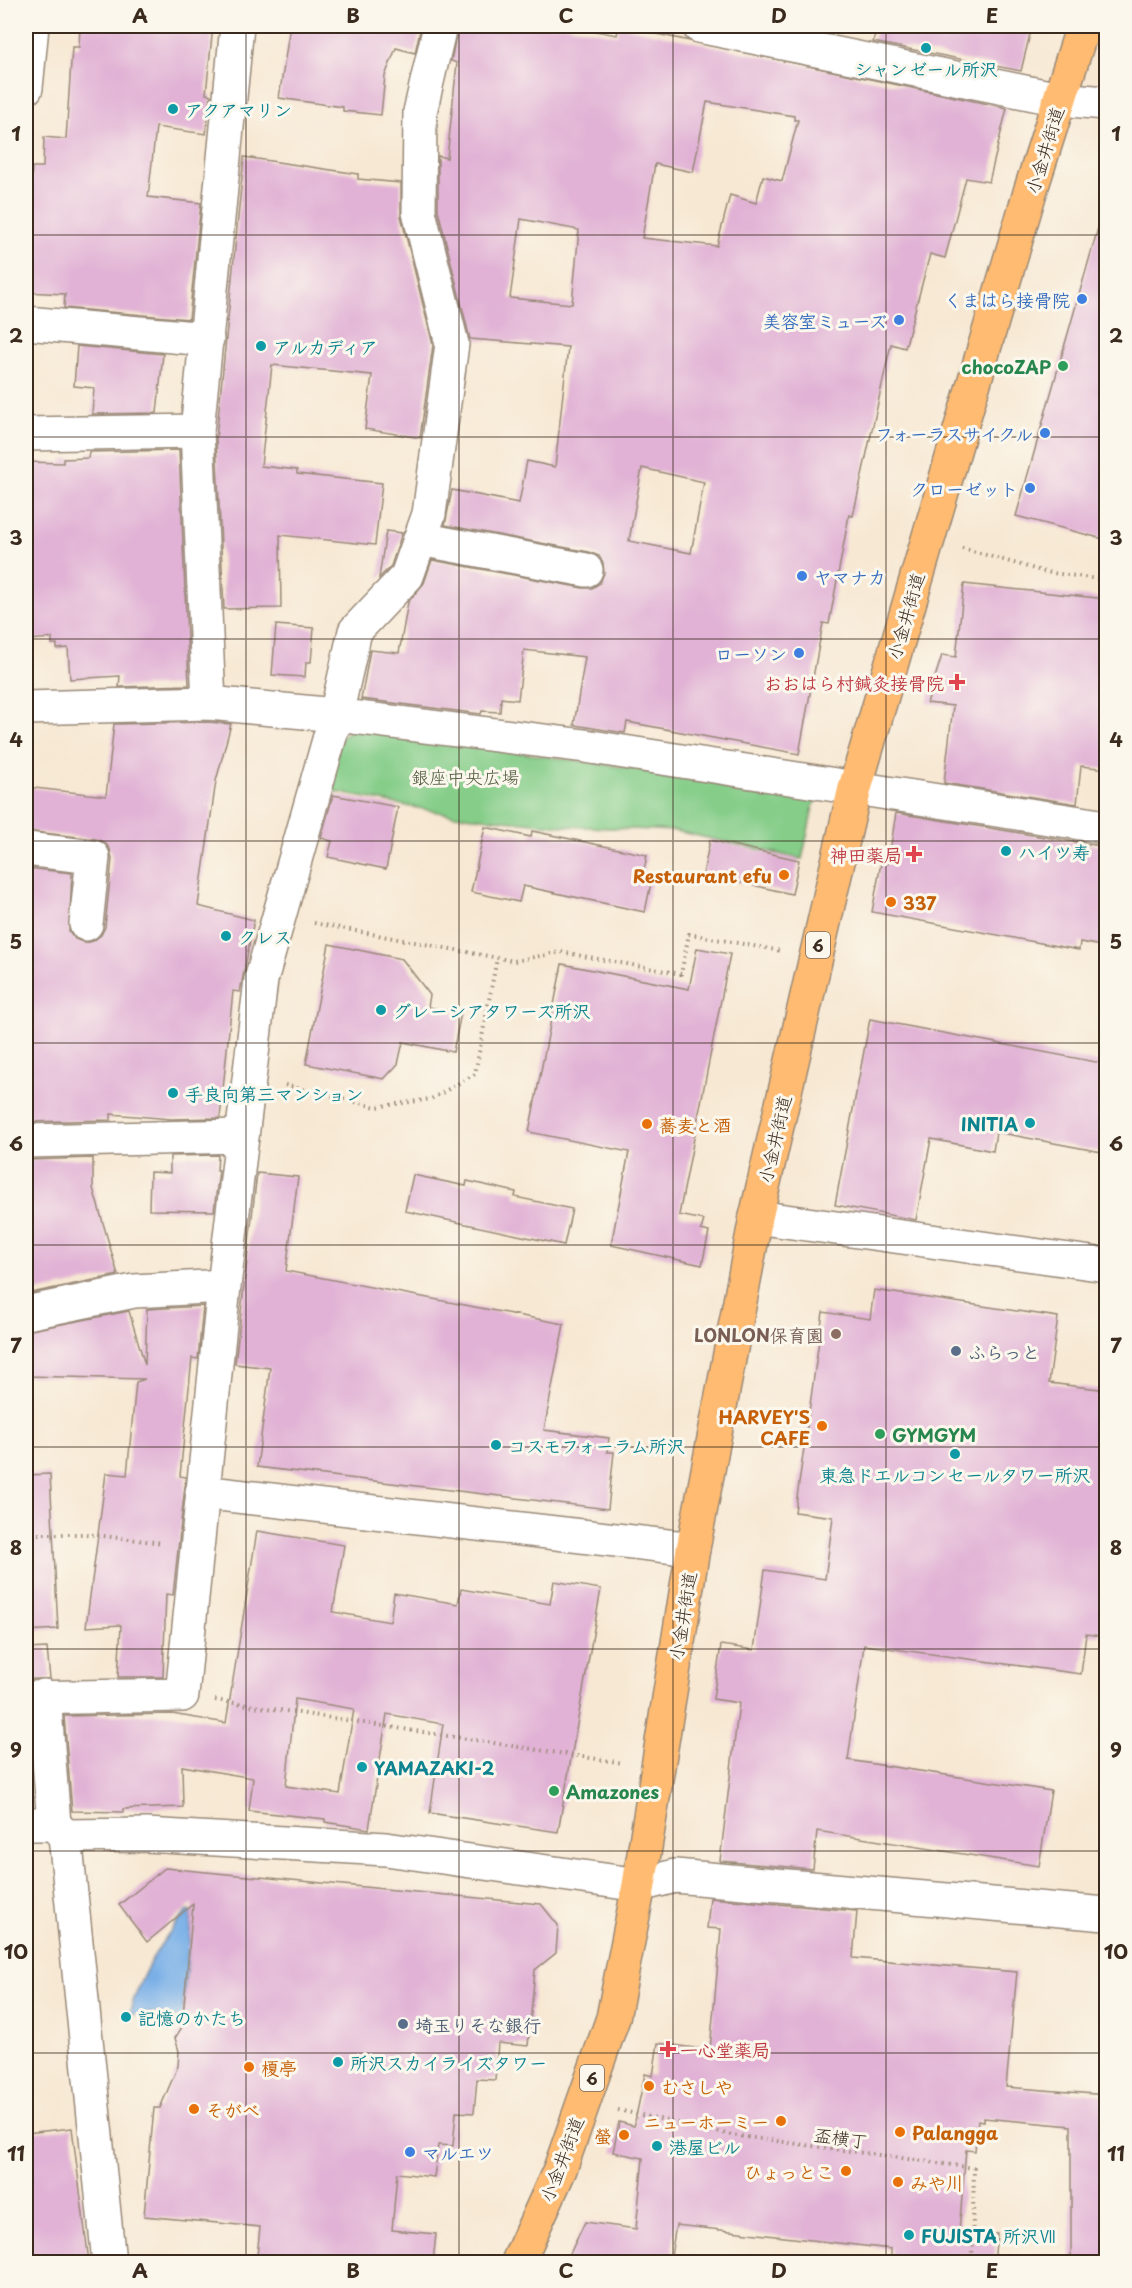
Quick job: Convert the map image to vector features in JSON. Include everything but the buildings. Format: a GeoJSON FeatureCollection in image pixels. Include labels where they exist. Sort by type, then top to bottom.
{"type":"FeatureCollection","features":[{"type":"Feature","properties":{"kind":"main road","name":"小金井街道"},"geometry":{"type":"LineString","coordinates":[[518,2262],[560,2169],[613,2018],[639,1885],[693,1549],[756,1217],[855,788],[1059,99],[1083,26]]}},
{"type":"Feature","properties":{"kind":"street"},"geometry":{"type":"LineString","coordinates":[[26,88],[32,26]]}},
{"type":"Feature","properties":{"kind":"street"},"geometry":{"type":"LineString","coordinates":[[209,703],[197,431],[237,26]]}},
{"type":"Feature","properties":{"kind":"street"},"geometry":{"type":"LineString","coordinates":[[109,2262],[48,1828],[35,1697],[182,1695],[224,1286],[261,980],[336,715],[355,631],[406,576],[429,514],[452,344],[418,212],[420,112],[440,26]]}},
{"type":"Feature","properties":{"kind":"street"},"geometry":{"type":"LineString","coordinates":[[699,26],[1059,99],[1107,103]]}},
{"type":"Feature","properties":{"kind":"street"},"geometry":{"type":"LineString","coordinates":[[26,323],[207,339]]}},
{"type":"Feature","properties":{"kind":"street"},"geometry":{"type":"LineString","coordinates":[[26,434],[197,431]]}},
{"type":"Feature","properties":{"kind":"street"},"geometry":{"type":"LineString","coordinates":[[420,539],[586,570]]}},
{"type":"Feature","properties":{"kind":"street"},"geometry":{"type":"LineString","coordinates":[[26,708],[209,703],[336,715],[585,746],[1107,828]]}},
{"type":"Feature","properties":{"kind":"street"},"geometry":{"type":"LineString","coordinates":[[26,849],[93,857],[86,924]]}},
{"type":"Feature","properties":{"kind":"street"},"geometry":{"type":"LineString","coordinates":[[26,1141],[242,1136]]}},
{"type":"Feature","properties":{"kind":"street"},"geometry":{"type":"LineString","coordinates":[[756,1217],[1107,1265]]}},
{"type":"Feature","properties":{"kind":"street"},"geometry":{"type":"LineString","coordinates":[[26,1313],[134,1291],[224,1286]]}},
{"type":"Feature","properties":{"kind":"street"},"geometry":{"type":"LineString","coordinates":[[202,1492],[693,1549]]}},
{"type":"Feature","properties":{"kind":"street"},"geometry":{"type":"LineString","coordinates":[[48,1828],[386,1849],[639,1885],[675,1876],[1107,1914]]}},
{"type":"Feature","properties":{"kind":"path"},"geometry":{"type":"LineString","coordinates":[[962,548],[1045,572],[1107,580]]}},
{"type":"Feature","properties":{"kind":"path"},"geometry":{"type":"LineString","coordinates":[[279,916],[514,961],[561,952],[681,974],[689,934],[785,952]]}},
{"type":"Feature","properties":{"kind":"path"},"geometry":{"type":"LineString","coordinates":[[249,1078],[376,1107],[431,1099],[475,1074],[497,957]]}},
{"type":"Feature","properties":{"kind":"path"},"geometry":{"type":"LineString","coordinates":[[26,1534],[86,1534],[196,1546]]}},
{"type":"Feature","properties":{"kind":"path"},"geometry":{"type":"LineString","coordinates":[[231,1702],[626,1764]]}},
{"type":"Feature","properties":{"kind":"path","name":"盃横丁"},"geometry":{"type":"LineString","coordinates":[[613,2109],[732,2135],[974,2168],[972,2262]]}},
{"type":"Feature","properties":{"kind":"green space","name":"銀座中央広場"},"geometry":{"type":"Polygon","coordinates":[[[352,729],[816,794],[802,859],[676,831],[564,826],[454,815],[325,790],[342,736],[352,729]]]}},
{"type":"Feature","properties":{"kind":"water"},"geometry":{"type":"Polygon","coordinates":[[[188,1911],[192,1912],[182,2020],[156,2013],[129,2015],[152,1959],[168,1934],[188,1911]]]}},
{"type":"Feature","properties":{"kind":"place","name":"シャンゼール所沢"},"geometry":{"type":"Point","coordinates":[926,48]}},
{"type":"Feature","properties":{"kind":"place","name":"アクアマリン"},"geometry":{"type":"Point","coordinates":[173,109]}},
{"type":"Feature","properties":{"kind":"place","name":"くまはら接骨院"},"geometry":{"type":"Point","coordinates":[1082,299]}},
{"type":"Feature","properties":{"kind":"place","name":"美容室ミューズ"},"geometry":{"type":"Point","coordinates":[899,320]}},
{"type":"Feature","properties":{"kind":"place","name":"アルカディア"},"geometry":{"type":"Point","coordinates":[261,346]}},
{"type":"Feature","properties":{"kind":"place","name":"chocoZAP"},"geometry":{"type":"Point","coordinates":[1063,366]}},
{"type":"Feature","properties":{"kind":"place","name":"フォーラスサイクル"},"geometry":{"type":"Point","coordinates":[1045,433]}},
{"type":"Feature","properties":{"kind":"place","name":"クローゼット"},"geometry":{"type":"Point","coordinates":[1030,488]}},
{"type":"Feature","properties":{"kind":"place","name":"ヤマナカ"},"geometry":{"type":"Point","coordinates":[802,576]}},
{"type":"Feature","properties":{"kind":"place","name":"ローソン"},"geometry":{"type":"Point","coordinates":[799,653]}},
{"type":"Feature","properties":{"kind":"place","name":"おおはら村鍼灸接骨院"},"geometry":{"type":"Point","coordinates":[957,682]}},
{"type":"Feature","properties":{"kind":"place","name":"ハイツ寿"},"geometry":{"type":"Point","coordinates":[1006,851]}},
{"type":"Feature","properties":{"kind":"place","name":"神田薬局"},"geometry":{"type":"Point","coordinates":[914,854]}},
{"type":"Feature","properties":{"kind":"place","name":"Restaurant efu"},"geometry":{"type":"Point","coordinates":[784,875]}},
{"type":"Feature","properties":{"kind":"place","name":"337"},"geometry":{"type":"Point","coordinates":[891,902]}},
{"type":"Feature","properties":{"kind":"place","name":"クレス"},"geometry":{"type":"Point","coordinates":[226,936]}},
{"type":"Feature","properties":{"kind":"place","name":"グレーシアタワーズ所沢"},"geometry":{"type":"Point","coordinates":[381,1010]}},
{"type":"Feature","properties":{"kind":"place","name":"手良向第三マンション"},"geometry":{"type":"Point","coordinates":[173,1093]}},
{"type":"Feature","properties":{"kind":"place","name":"INITIA"},"geometry":{"type":"Point","coordinates":[1030,1123]}},
{"type":"Feature","properties":{"kind":"place","name":"蕎麦と酒"},"geometry":{"type":"Point","coordinates":[647,1124]}},
{"type":"Feature","properties":{"kind":"place","name":"LONLON保育園"},"geometry":{"type":"Point","coordinates":[836,1334]}},
{"type":"Feature","properties":{"kind":"place","name":"ふらっと"},"geometry":{"type":"Point","coordinates":[956,1351]}},
{"type":"Feature","properties":{"kind":"place","name":"HARVEY'S CAFE"},"geometry":{"type":"Point","coordinates":[822,1426]}},
{"type":"Feature","properties":{"kind":"place","name":"GYMGYM"},"geometry":{"type":"Point","coordinates":[880,1434]}},
{"type":"Feature","properties":{"kind":"place","name":"コスモフォーラム所沢"},"geometry":{"type":"Point","coordinates":[496,1445]}},
{"type":"Feature","properties":{"kind":"place","name":"東急ドエルコンセールタワー所沢"},"geometry":{"type":"Point","coordinates":[955,1454]}},
{"type":"Feature","properties":{"kind":"place","name":"YAMAZAKI-2"},"geometry":{"type":"Point","coordinates":[362,1767]}},
{"type":"Feature","properties":{"kind":"place","name":"Amazones"},"geometry":{"type":"Point","coordinates":[554,1791]}},
{"type":"Feature","properties":{"kind":"place","name":"記憶のかたち"},"geometry":{"type":"Point","coordinates":[126,2017]}},
{"type":"Feature","properties":{"kind":"place","name":"埼玉りそな銀行"},"geometry":{"type":"Point","coordinates":[403,2024]}},
{"type":"Feature","properties":{"kind":"place","name":"一心堂薬局"},"geometry":{"type":"Point","coordinates":[668,2049]}},
{"type":"Feature","properties":{"kind":"place","name":"所沢スカイライズタワー"},"geometry":{"type":"Point","coordinates":[338,2062]}},
{"type":"Feature","properties":{"kind":"place","name":"榎亭"},"geometry":{"type":"Point","coordinates":[249,2067]}},
{"type":"Feature","properties":{"kind":"place","name":"むさしや"},"geometry":{"type":"Point","coordinates":[649,2086]}},
{"type":"Feature","properties":{"kind":"place","name":"そがべ"},"geometry":{"type":"Point","coordinates":[194,2109]}},
{"type":"Feature","properties":{"kind":"place","name":"ニューホーミー"},"geometry":{"type":"Point","coordinates":[781,2121]}},
{"type":"Feature","properties":{"kind":"place","name":"Palangga"},"geometry":{"type":"Point","coordinates":[900,2132]}},
{"type":"Feature","properties":{"kind":"place","name":"螢"},"geometry":{"type":"Point","coordinates":[624,2135]}},
{"type":"Feature","properties":{"kind":"place","name":"港屋ビル"},"geometry":{"type":"Point","coordinates":[657,2146]}},
{"type":"Feature","properties":{"kind":"place","name":"マルエツ"},"geometry":{"type":"Point","coordinates":[410,2152]}},
{"type":"Feature","properties":{"kind":"place","name":"ひょっとこ"},"geometry":{"type":"Point","coordinates":[846,2171]}},
{"type":"Feature","properties":{"kind":"place","name":"みや川"},"geometry":{"type":"Point","coordinates":[898,2182]}},
{"type":"Feature","properties":{"kind":"place","name":"FUJISTA 所沢Ⅶ"},"geometry":{"type":"Point","coordinates":[909,2235]}}]}
